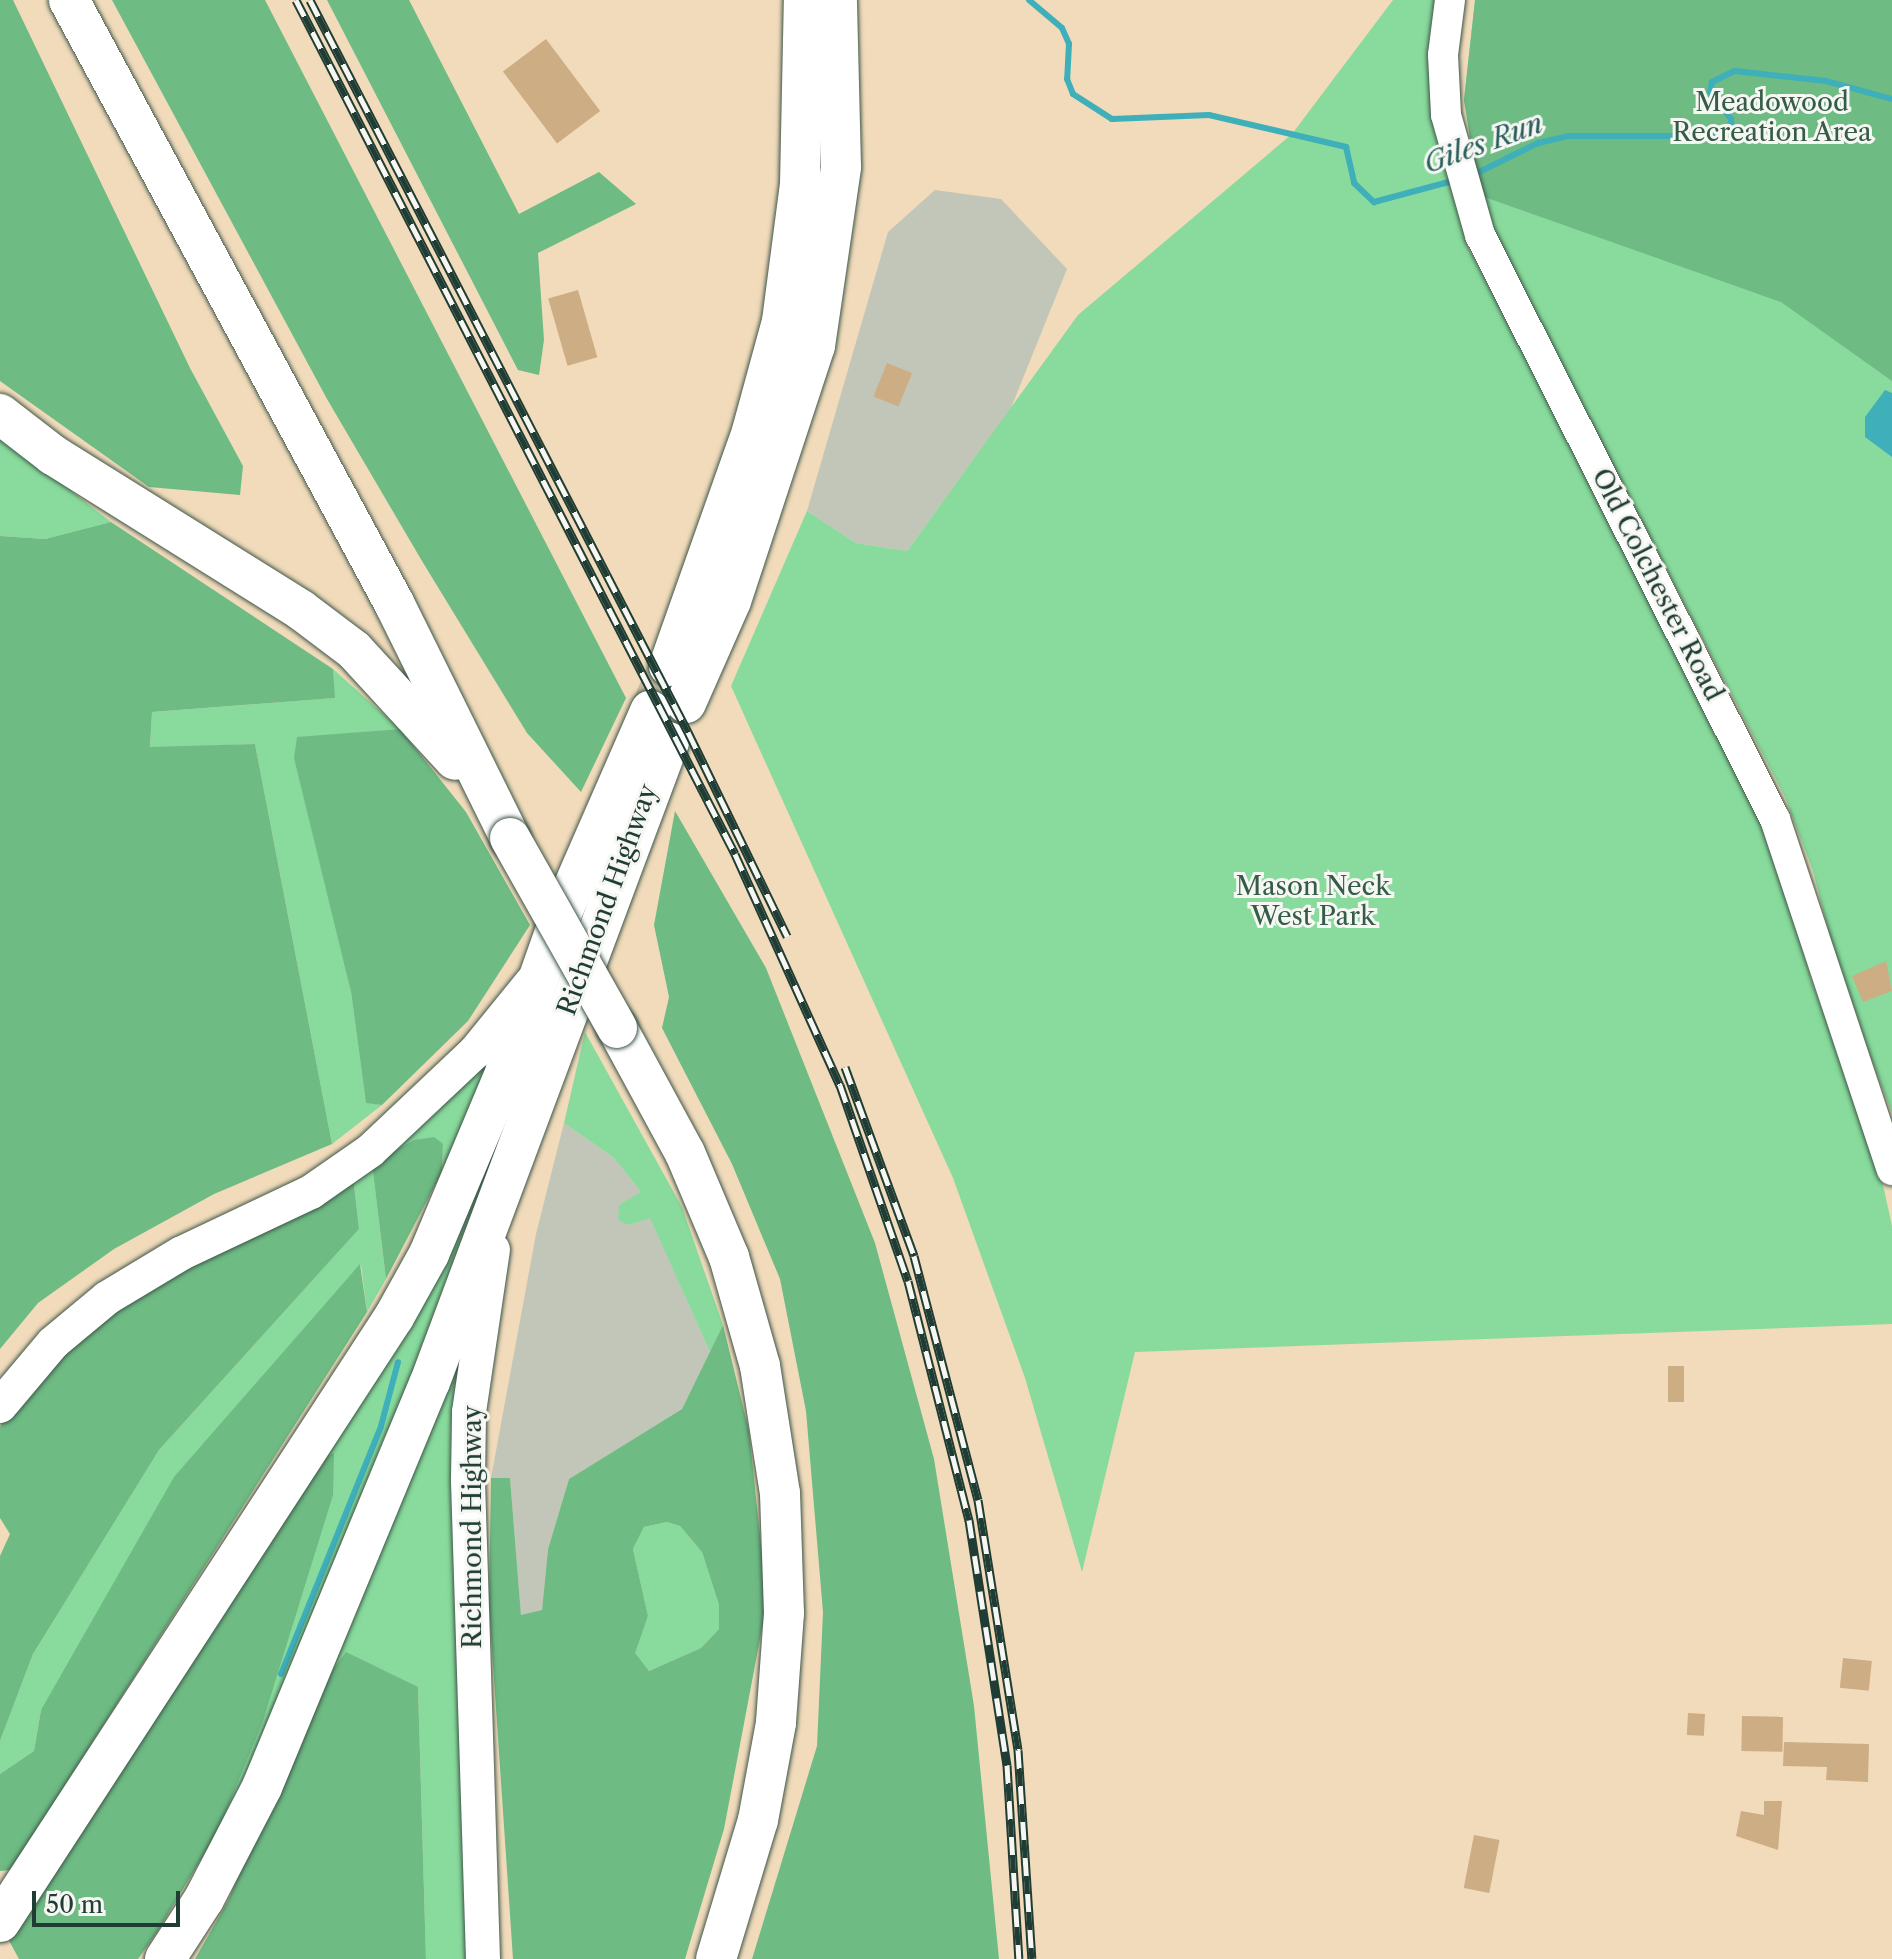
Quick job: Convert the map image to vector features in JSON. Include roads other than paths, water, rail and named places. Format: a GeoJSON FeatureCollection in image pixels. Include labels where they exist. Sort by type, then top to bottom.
{"type":"FeatureCollection","features":[{"type":"Feature","properties":{"kind":"highway"},"geometry":{"type":"LineString","coordinates":[[69,0],[394,603],[510,838],[685,1153],[729,1257],[760,1366],[780,1493],[784,1613],[776,1723],[758,1820],[716,1959]]}},
{"type":"Feature","properties":{"kind":"highway"},"geometry":{"type":"LineString","coordinates":[[669,666],[747,446],[782,321],[800,184],[804,0]]}},
{"type":"Feature","properties":{"kind":"highway","name":"Richmond Highway"},"geometry":{"type":"LineString","coordinates":[[540,969],[731,601],[815,346],[841,167],[837,0]]}},
{"type":"Feature","properties":{"kind":"highway"},"geometry":{"type":"LineString","coordinates":[[0,414],[65,463],[301,610],[354,650],[440,739],[510,838]]}},
{"type":"Feature","properties":{"kind":"highway","name":"Richmond Highway"},"geometry":{"type":"LineString","coordinates":[[515,1152],[668,718]]}},
{"type":"Feature","properties":{"kind":"highway"},"geometry":{"type":"LineString","coordinates":[[0,1922],[30,1883],[429,1254],[505,1073],[540,969]]}},
{"type":"Feature","properties":{"kind":"highway"},"geometry":{"type":"LineString","coordinates":[[165,1959],[204,1899],[262,1787],[430,1382],[515,1152]]}},
{"type":"Feature","properties":{"kind":"main road","name":"Richmond Highway"},"geometry":{"type":"LineString","coordinates":[[0,1406],[53,1343],[107,1298],[182,1253],[311,1192],[370,1151],[475,1052],[540,969]]}},
{"type":"Feature","properties":{"kind":"main road","name":"Richmond Highway"},"geometry":{"type":"LineString","coordinates":[[483,1959],[469,1412],[486,1283],[515,1152]]}},
{"type":"Feature","properties":{"kind":"street","name":"Old Colchester Road"},"geometry":{"type":"LineString","coordinates":[[1450,0],[1443,86],[1455,159],[1467,201],[1496,273],[1781,832],[1892,1170]]}},
{"type":"Feature","properties":{"kind":"water"},"geometry":{"type":"Polygon","coordinates":[[[1885,390],[1892,393],[1892,457],[1865,437],[1865,417],[1885,390]]]}},
{"type":"Feature","properties":{"kind":"waterway","name":"Giles Run"},"geometry":{"type":"LineString","coordinates":[[1029,0],[1062,28],[1069,44],[1067,79],[1073,94],[1112,119],[1209,115],[1346,147],[1354,183],[1374,202],[1456,180]]}},
{"type":"Feature","properties":{"kind":"waterway","name":"Giles Run"},"geometry":{"type":"LineString","coordinates":[[1471,176],[1538,143],[1569,136],[1723,136],[1732,129],[1731,119],[1710,92],[1712,82],[1735,71],[1826,81],[1892,99]]}},
{"type":"Feature","properties":{"kind":"waterway"},"geometry":{"type":"LineString","coordinates":[[281,1674],[381,1426],[398,1362]]}},
{"type":"Feature","properties":{"kind":"tunnel"},"geometry":{"type":"LineString","coordinates":[[650,711],[669,666]]}},
{"type":"Feature","properties":{"kind":"railway"},"geometry":{"type":"LineString","coordinates":[[296,0],[735,854],[840,1085],[908,1281],[969,1520],[1007,1765],[1019,1959]]}},
{"type":"Feature","properties":{"kind":"railway"},"geometry":{"type":"LineString","coordinates":[[310,0],[688,732],[787,936]]}},
{"type":"Feature","properties":{"kind":"railway"},"geometry":{"type":"LineString","coordinates":[[845,1067],[914,1256],[978,1500],[1018,1750],[1032,1959]]}},
{"type":"Feature","properties":{"kind":"park label","name":"Meadowood Recreation Area"},"geometry":{"type":"Point","coordinates":[1772,118]}},
{"type":"Feature","properties":{"kind":"park label","name":"Mason Neck West Park"},"geometry":{"type":"Point","coordinates":[1313,902]}}]}
